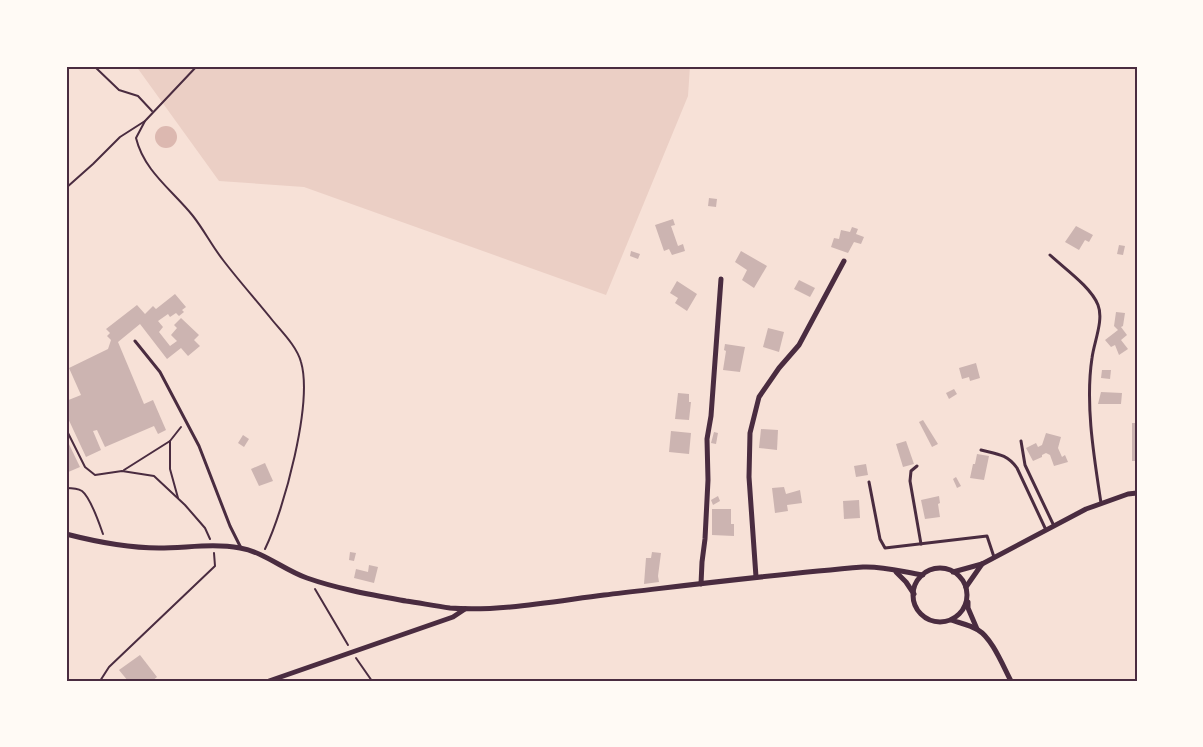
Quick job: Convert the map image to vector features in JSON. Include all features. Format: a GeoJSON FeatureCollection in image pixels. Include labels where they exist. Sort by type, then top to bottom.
{"type":"FeatureCollection","features":[{"type":"Feature","properties":{"kind":"street"},"geometry":{"type":"LineString","coordinates":[[756,577],[749,477],[750,433],[759,397],[779,368],[799,345],[844,261]]}},
{"type":"Feature","properties":{"kind":"street"},"geometry":{"type":"LineString","coordinates":[[701,584],[708,480],[707,439],[711,416],[721,279]]}},
{"type":"Feature","properties":{"kind":"street"},"geometry":{"type":"LineString","coordinates":[[953,572],[982,564],[1086,509],[1128,494],[1137,493]]}},
{"type":"Feature","properties":{"kind":"street"},"geometry":{"type":"LineString","coordinates":[[66,534],[106,544],[157,548],[213,546],[242,548],[306,577],[380,596],[448,608],[550,602],[756,577],[863,567],[876,567],[896,572],[923,575],[938,569],[946,569],[959,576],[966,587],[968,608],[977,629],[988,640],[1010,681]]}},
{"type":"Feature","properties":{"kind":"street"},"geometry":{"type":"LineString","coordinates":[[966,587],[982,564]]}},
{"type":"Feature","properties":{"kind":"street"},"geometry":{"type":"LineString","coordinates":[[896,572],[914,594]]}},
{"type":"Feature","properties":{"kind":"street"},"geometry":{"type":"LineString","coordinates":[[923,575],[915,587],[914,594],[915,603],[925,618],[942,622],[951,620],[962,611],[967,598]]}},
{"type":"Feature","properties":{"kind":"street"},"geometry":{"type":"LineString","coordinates":[[269,681],[453,617],[465,608]]}},
{"type":"Feature","properties":{"kind":"street"},"geometry":{"type":"LineString","coordinates":[[951,620],[977,629]]}},
{"type":"Feature","properties":{"kind":"lane"},"geometry":{"type":"LineString","coordinates":[[1050,255],[1094,296],[1099,307],[1099,318],[1090,368],[1090,394],[1095,463],[1101,504]]}},
{"type":"Feature","properties":{"kind":"lane"},"geometry":{"type":"LineString","coordinates":[[135,341],[160,372],[199,446],[230,526],[242,548]]}},
{"type":"Feature","properties":{"kind":"lane"},"geometry":{"type":"LineString","coordinates":[[1021,441],[1024,465],[1054,526]]}},
{"type":"Feature","properties":{"kind":"lane"},"geometry":{"type":"LineString","coordinates":[[982,450],[1005,455],[1012,461],[1046,530]]}},
{"type":"Feature","properties":{"kind":"lane"},"geometry":{"type":"LineString","coordinates":[[918,466],[912,471],[910,481],[921,544]]}},
{"type":"Feature","properties":{"kind":"lane"},"geometry":{"type":"LineString","coordinates":[[869,482],[880,540],[885,548],[987,536],[994,557]]}},
{"type":"Feature","properties":{"kind":"path"},"geometry":{"type":"LineString","coordinates":[[94,66],[119,90],[138,96],[153,112]]}},
{"type":"Feature","properties":{"kind":"path"},"geometry":{"type":"LineString","coordinates":[[197,66],[145,121],[136,138],[139,152],[152,171],[194,217],[223,259],[288,340],[301,361],[303,374],[303,414],[290,473],[272,535],[262,556]]}},
{"type":"Feature","properties":{"kind":"path"},"geometry":{"type":"LineString","coordinates":[[66,188],[120,137],[145,121]]}},
{"type":"Feature","properties":{"kind":"path"},"geometry":{"type":"LineString","coordinates":[[66,309],[66,330]]}},
{"type":"Feature","properties":{"kind":"path"},"geometry":{"type":"LineString","coordinates":[[122,472],[170,441],[185,421]]}},
{"type":"Feature","properties":{"kind":"path"},"geometry":{"type":"LineString","coordinates":[[66,428],[85,467],[95,475],[122,472],[154,476],[205,528],[213,546],[215,566],[109,667],[100,681]]}},
{"type":"Feature","properties":{"kind":"path"},"geometry":{"type":"LineString","coordinates":[[170,441],[170,469],[178,499]]}},
{"type":"Feature","properties":{"kind":"path"},"geometry":{"type":"LineString","coordinates":[[66,488],[83,491],[96,513],[106,544]]}},
{"type":"Feature","properties":{"kind":"path"},"geometry":{"type":"LineString","coordinates":[[306,577],[320,595],[352,652],[372,681]]}},
{"type":"Feature","properties":{"kind":"shaded area"},"geometry":{"type":"Polygon","coordinates":[[[136,66],[690,66],[688,96],[606,295],[304,187],[219,181],[136,66]]]}},
{"type":"Feature","properties":{"kind":"shaded area"},"geometry":{"type":"Polygon","coordinates":[[[166,126],[174,129],[177,137],[174,145],[166,148],[158,145],[155,137],[158,129],[166,126]]]}},
{"type":"Feature","properties":{"kind":"building"},"geometry":{"type":"Polygon","coordinates":[[[709,198],[717,199],[716,207],[708,206],[709,198]]]}},
{"type":"Feature","properties":{"kind":"building"},"geometry":{"type":"Polygon","coordinates":[[[673,219],[675,225],[671,226],[678,246],[683,244],[685,251],[672,255],[669,249],[664,251],[655,225],[673,219]]]}},
{"type":"Feature","properties":{"kind":"building"},"geometry":{"type":"Polygon","coordinates":[[[1076,226],[1093,235],[1089,242],[1085,240],[1079,250],[1065,242],[1076,226]]]}},
{"type":"Feature","properties":{"kind":"building"},"geometry":{"type":"Polygon","coordinates":[[[852,227],[858,229],[856,234],[864,237],[861,244],[854,242],[848,253],[831,247],[834,238],[839,239],[841,230],[850,232],[852,227]]]}},
{"type":"Feature","properties":{"kind":"building"},"geometry":{"type":"Polygon","coordinates":[[[1119,245],[1125,246],[1123,255],[1117,254],[1119,245]]]}},
{"type":"Feature","properties":{"kind":"building"},"geometry":{"type":"Polygon","coordinates":[[[631,251],[640,254],[638,259],[630,256],[631,251]]]}},
{"type":"Feature","properties":{"kind":"building"},"geometry":{"type":"Polygon","coordinates":[[[741,251],[767,266],[754,288],[742,280],[747,270],[735,262],[741,251]]]}},
{"type":"Feature","properties":{"kind":"building"},"geometry":{"type":"Polygon","coordinates":[[[799,280],[815,288],[810,297],[794,289],[799,280]]]}},
{"type":"Feature","properties":{"kind":"building"},"geometry":{"type":"Polygon","coordinates":[[[677,281],[697,294],[687,311],[675,303],[678,298],[670,293],[677,281]]]}},
{"type":"Feature","properties":{"kind":"building"},"geometry":{"type":"Polygon","coordinates":[[[175,294],[186,307],[182,310],[184,312],[179,316],[176,313],[170,317],[168,314],[158,321],[163,327],[159,332],[170,346],[177,341],[171,335],[177,328],[174,325],[181,318],[199,335],[194,340],[200,346],[188,356],[181,348],[167,359],[140,324],[118,342],[144,404],[153,400],[166,430],[158,434],[154,426],[105,447],[97,430],[93,431],[101,450],[86,457],[66,414],[66,401],[81,395],[69,368],[108,349],[111,340],[107,336],[110,333],[106,329],[137,305],[145,314],[153,306],[156,309],[175,294]]]}},
{"type":"Feature","properties":{"kind":"building"},"geometry":{"type":"Polygon","coordinates":[[[1116,312],[1125,313],[1123,326],[1121,327],[1127,335],[1121,340],[1128,349],[1119,355],[1115,345],[1111,347],[1105,340],[1118,330],[1114,326],[1116,312]]]}},
{"type":"Feature","properties":{"kind":"building"},"geometry":{"type":"Polygon","coordinates":[[[768,328],[784,332],[779,352],[763,347],[768,328]]]}},
{"type":"Feature","properties":{"kind":"building"},"geometry":{"type":"Polygon","coordinates":[[[725,344],[745,347],[740,372],[723,370],[726,351],[724,350],[725,344]]]}},
{"type":"Feature","properties":{"kind":"building"},"geometry":{"type":"Polygon","coordinates":[[[976,363],[980,378],[970,381],[969,377],[962,379],[959,368],[976,363]]]}},
{"type":"Feature","properties":{"kind":"building"},"geometry":{"type":"Polygon","coordinates":[[[1102,370],[1111,370],[1110,379],[1101,378],[1102,370]]]}},
{"type":"Feature","properties":{"kind":"building"},"geometry":{"type":"Polygon","coordinates":[[[954,389],[957,394],[949,399],[946,393],[954,389]]]}},
{"type":"Feature","properties":{"kind":"building"},"geometry":{"type":"Polygon","coordinates":[[[1101,392],[1122,393],[1121,404],[1098,404],[1101,392]]]}},
{"type":"Feature","properties":{"kind":"building"},"geometry":{"type":"Polygon","coordinates":[[[678,393],[689,394],[689,402],[691,402],[689,420],[675,419],[678,393]]]}},
{"type":"Feature","properties":{"kind":"building"},"geometry":{"type":"Polygon","coordinates":[[[923,420],[938,444],[932,447],[919,422],[923,420]]]}},
{"type":"Feature","properties":{"kind":"building"},"geometry":{"type":"Polygon","coordinates":[[[1132,423],[1137,423],[1137,461],[1132,461],[1132,423]]]}},
{"type":"Feature","properties":{"kind":"building"},"geometry":{"type":"Polygon","coordinates":[[[761,429],[778,430],[777,450],[759,448],[761,429]]]}},
{"type":"Feature","properties":{"kind":"building"},"geometry":{"type":"Polygon","coordinates":[[[671,431],[691,433],[689,454],[669,452],[671,431]]]}},
{"type":"Feature","properties":{"kind":"building"},"geometry":{"type":"Polygon","coordinates":[[[714,432],[718,433],[716,444],[711,443],[714,432]]]}},
{"type":"Feature","properties":{"kind":"building"},"geometry":{"type":"Polygon","coordinates":[[[1046,433],[1061,437],[1058,448],[1062,457],[1065,455],[1068,462],[1054,466],[1050,455],[1046,453],[1033,461],[1026,448],[1036,443],[1038,447],[1042,445],[1046,433]]]}},
{"type":"Feature","properties":{"kind":"building"},"geometry":{"type":"Polygon","coordinates":[[[243,435],[249,439],[244,447],[238,443],[243,435]]]}},
{"type":"Feature","properties":{"kind":"building"},"geometry":{"type":"Polygon","coordinates":[[[66,438],[80,467],[66,473],[66,438]]]}},
{"type":"Feature","properties":{"kind":"building"},"geometry":{"type":"Polygon","coordinates":[[[906,441],[914,464],[903,467],[896,444],[906,441]]]}},
{"type":"Feature","properties":{"kind":"building"},"geometry":{"type":"Polygon","coordinates":[[[977,454],[989,456],[984,480],[970,478],[977,454]]]}},
{"type":"Feature","properties":{"kind":"building"},"geometry":{"type":"Polygon","coordinates":[[[265,463],[273,481],[259,486],[251,469],[265,463]]]}},
{"type":"Feature","properties":{"kind":"building"},"geometry":{"type":"Polygon","coordinates":[[[866,464],[868,475],[856,477],[854,466],[866,464]]]}},
{"type":"Feature","properties":{"kind":"building"},"geometry":{"type":"Polygon","coordinates":[[[956,477],[961,486],[957,488],[953,479],[956,477]]]}},
{"type":"Feature","properties":{"kind":"building"},"geometry":{"type":"Polygon","coordinates":[[[784,487],[786,494],[800,490],[802,503],[787,505],[788,511],[775,513],[772,488],[784,487]]]}},
{"type":"Feature","properties":{"kind":"building"},"geometry":{"type":"Polygon","coordinates":[[[718,496],[720,501],[713,505],[711,500],[718,496]]]}},
{"type":"Feature","properties":{"kind":"building"},"geometry":{"type":"Polygon","coordinates":[[[939,496],[940,517],[925,519],[921,500],[939,496]]]}},
{"type":"Feature","properties":{"kind":"building"},"geometry":{"type":"Polygon","coordinates":[[[859,500],[860,518],[844,519],[843,501],[859,500]]]}},
{"type":"Feature","properties":{"kind":"building"},"geometry":{"type":"Polygon","coordinates":[[[712,509],[731,509],[731,524],[734,524],[734,536],[712,535],[712,509]]]}},
{"type":"Feature","properties":{"kind":"building"},"geometry":{"type":"Polygon","coordinates":[[[350,552],[356,553],[354,561],[349,560],[350,552]]]}},
{"type":"Feature","properties":{"kind":"building"},"geometry":{"type":"Polygon","coordinates":[[[652,552],[661,553],[659,582],[644,584],[646,558],[651,558],[652,552]]]}},
{"type":"Feature","properties":{"kind":"building"},"geometry":{"type":"Polygon","coordinates":[[[369,565],[378,567],[374,583],[354,578],[356,569],[368,572],[369,565]]]}},
{"type":"Feature","properties":{"kind":"building"},"geometry":{"type":"Polygon","coordinates":[[[140,655],[157,677],[152,681],[128,681],[119,670],[140,655]]]}}]}
